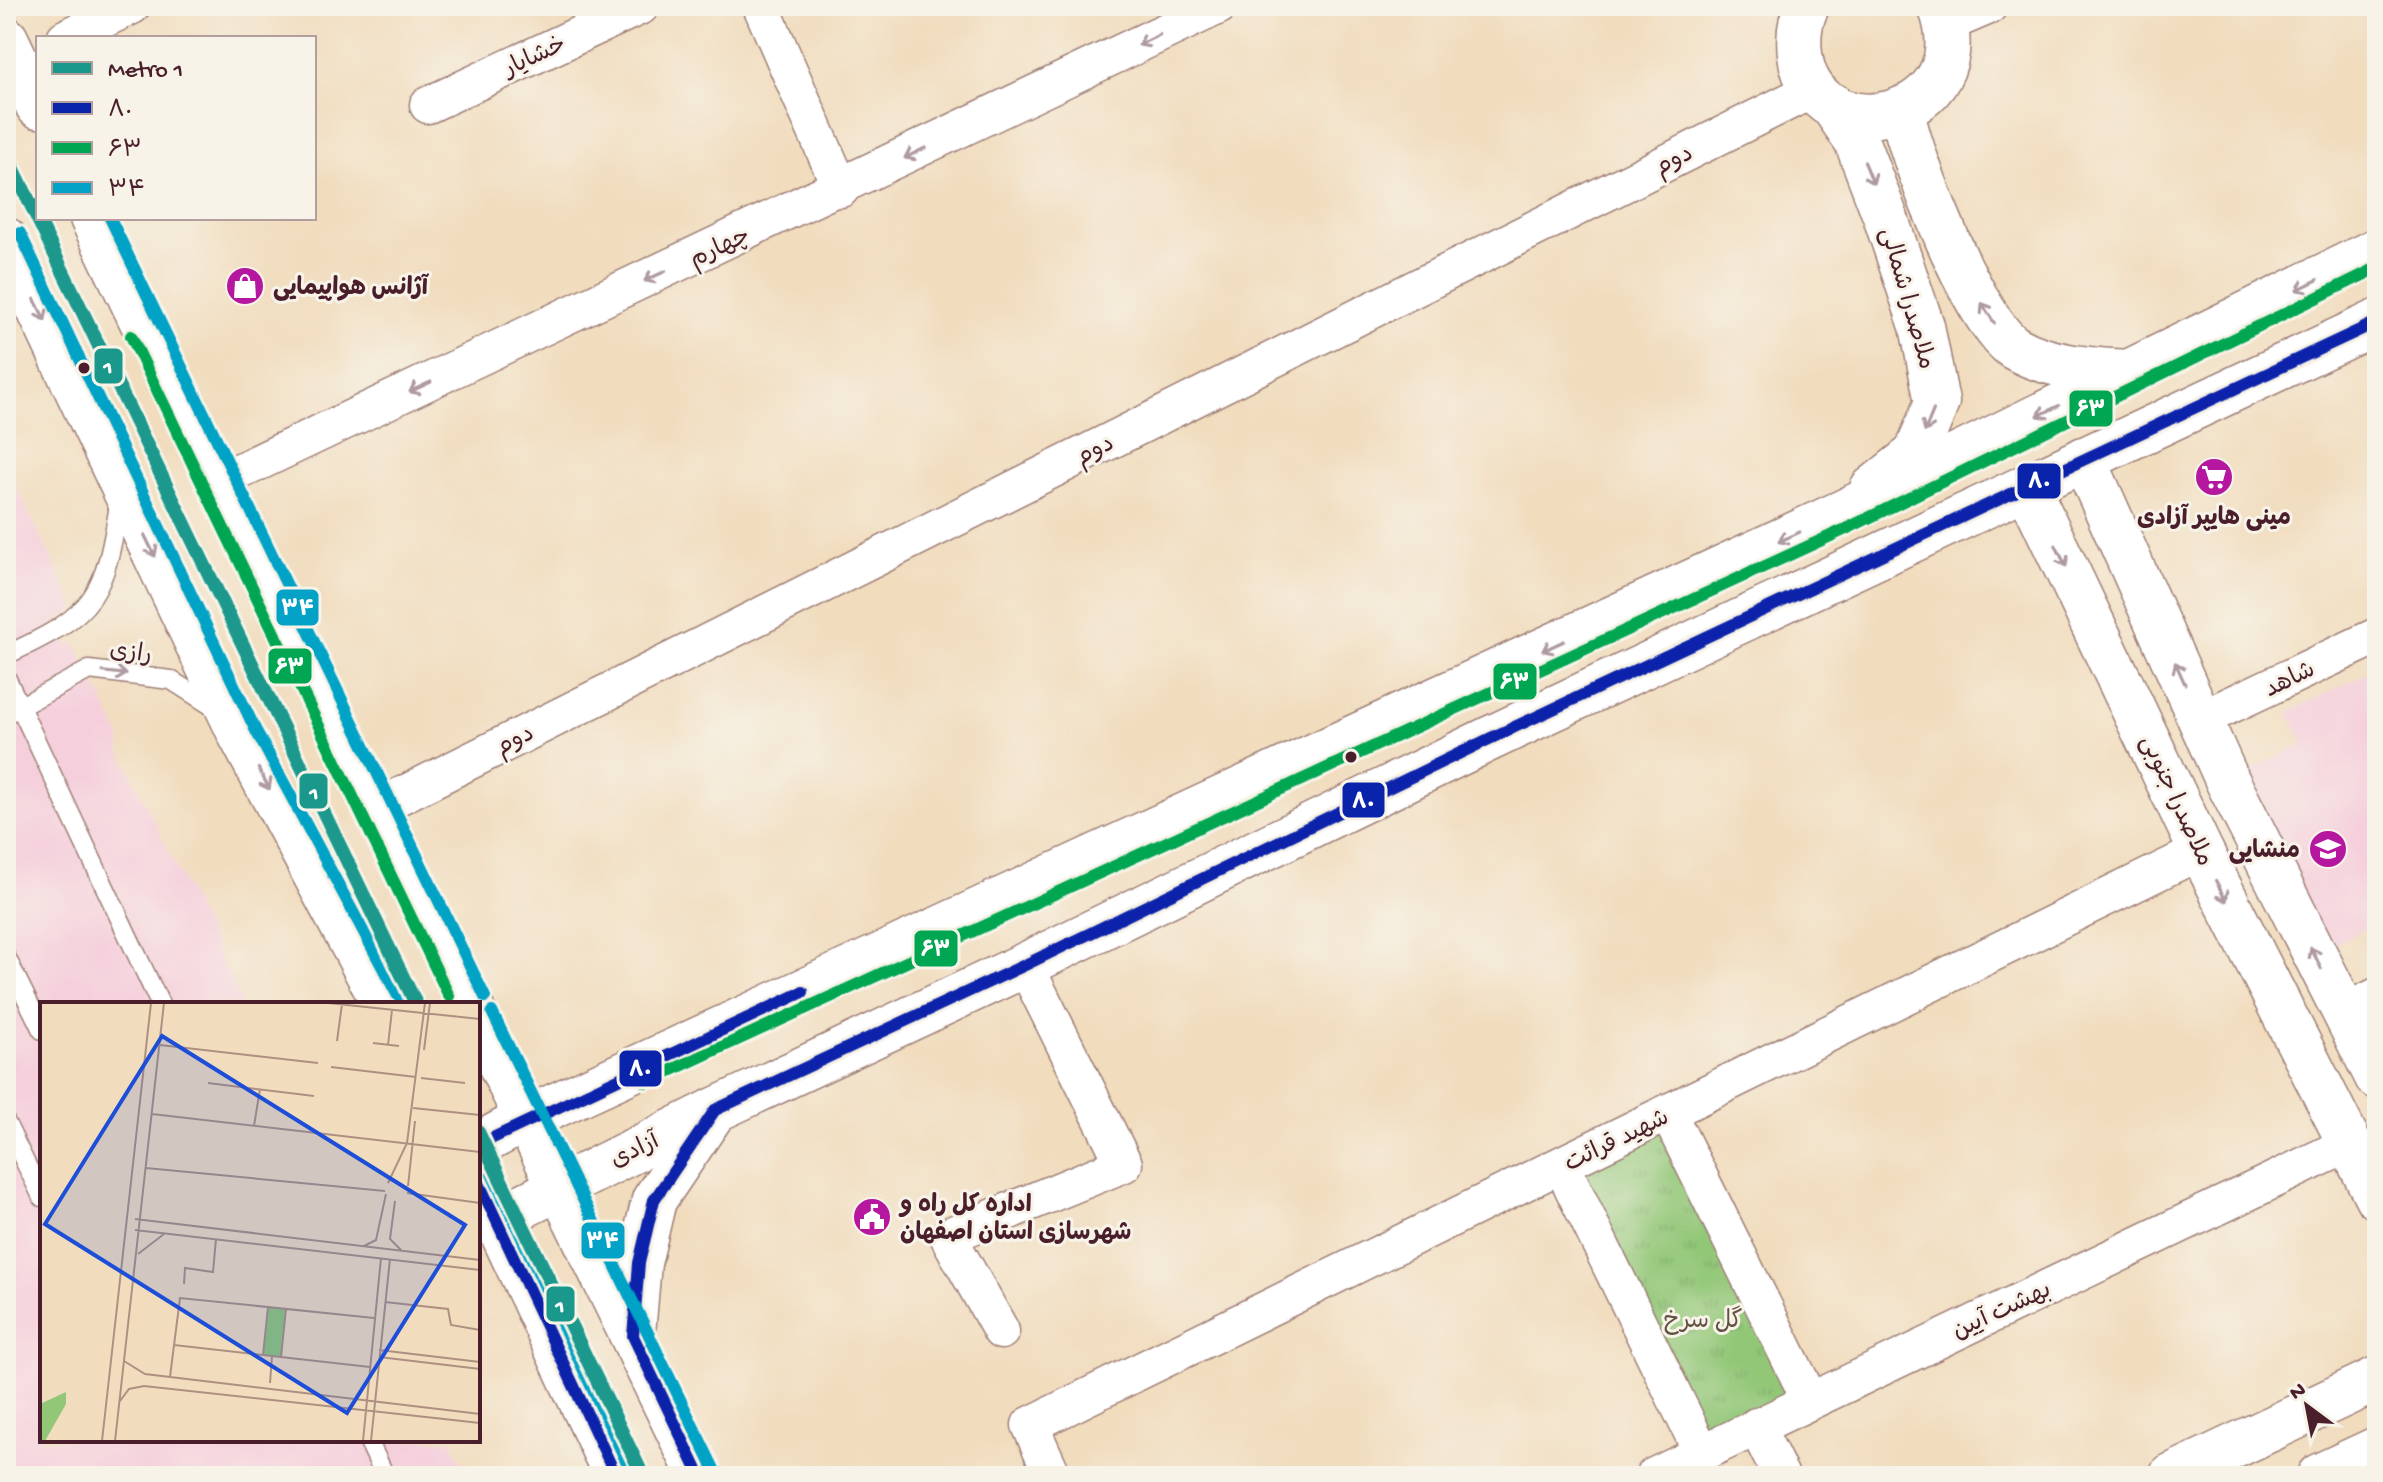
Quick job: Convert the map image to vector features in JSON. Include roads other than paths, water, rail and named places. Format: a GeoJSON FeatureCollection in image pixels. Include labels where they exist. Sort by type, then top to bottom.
{"type":"FeatureCollection","features":[{"type":"Feature","properties":{"kind":"main road","name":"ملاصدرا شمالی"},"geometry":{"type":"LineString","coordinates":[[1802,15],[1801,66],[1856,140],[1922,326],[1937,402],[1916,454],[1843,512]]}},
{"type":"Feature","properties":{"kind":"main road"},"geometry":{"type":"LineString","coordinates":[[1823,97],[1856,115],[1876,117],[1902,111],[1927,94],[1942,72],[1948,51],[1944,15]]}},
{"type":"Feature","properties":{"kind":"main road"},"geometry":{"type":"LineString","coordinates":[[20,50],[36,100]]}},
{"type":"Feature","properties":{"kind":"main road"},"geometry":{"type":"LineString","coordinates":[[1902,111],[1918,172],[1960,262],[1988,315],[2012,346],[2039,359],[2129,372]]}},
{"type":"Feature","properties":{"kind":"main road"},"geometry":{"type":"LineString","coordinates":[[93,220],[374,809],[470,1002]]}},
{"type":"Feature","properties":{"kind":"main road"},"geometry":{"type":"LineString","coordinates":[[6,240],[241,736],[383,1002]]}},
{"type":"Feature","properties":{"kind":"main road"},"geometry":{"type":"LineString","coordinates":[[480,1144],[528,1118],[1843,512],[2377,250]]}},
{"type":"Feature","properties":{"kind":"main road","name":"آزادی"},"geometry":{"type":"LineString","coordinates":[[487,1200],[561,1186],[1489,739],[2377,322]]}},
{"type":"Feature","properties":{"kind":"main road"},"geometry":{"type":"LineString","coordinates":[[2084,459],[2228,782],[2360,1004],[2373,1061]]}},
{"type":"Feature","properties":{"kind":"main road","name":"ملاصدرا جنوبی"},"geometry":{"type":"LineString","coordinates":[[2027,486],[2201,851],[2377,1197]]}},
{"type":"Feature","properties":{"kind":"main road"},"geometry":{"type":"LineString","coordinates":[[1464,686],[1489,739]]}},
{"type":"Feature","properties":{"kind":"main road"},"geometry":{"type":"LineString","coordinates":[[480,1023],[700,1476]]}},
{"type":"Feature","properties":{"kind":"main road"},"geometry":{"type":"LineString","coordinates":[[633,1336],[639,1263],[654,1200],[715,1110]]}},
{"type":"Feature","properties":{"kind":"main road"},"geometry":{"type":"LineString","coordinates":[[487,1200],[616,1476]]}},
{"type":"Feature","properties":{"kind":"main road"},"geometry":{"type":"LineString","coordinates":[[2171,1476],[2377,1379]]}},
{"type":"Feature","properties":{"kind":"main road"},"geometry":{"type":"LineString","coordinates":[[2319,1476],[2377,1449]]}},
{"type":"Feature","properties":{"kind":"street"},"geometry":{"type":"LineString","coordinates":[[69,36],[132,6]]}},
{"type":"Feature","properties":{"kind":"street","name":"خشایار"},"geometry":{"type":"LineString","coordinates":[[428,105],[641,6]]}},
{"type":"Feature","properties":{"kind":"street"},"geometry":{"type":"LineString","coordinates":[[761,6],[841,189]]}},
{"type":"Feature","properties":{"kind":"street","name":"چهارم"},"geometry":{"type":"LineString","coordinates":[[217,482],[841,189],[1219,6]]}},
{"type":"Feature","properties":{"kind":"street"},"geometry":{"type":"LineString","coordinates":[[1944,15],[1989,6]]}},
{"type":"Feature","properties":{"kind":"street","name":"دوم"},"geometry":{"type":"LineString","coordinates":[[374,809],[1823,97]]}},
{"type":"Feature","properties":{"kind":"street","name":"شاهد"},"geometry":{"type":"LineString","coordinates":[[2201,719],[2377,636]]}},
{"type":"Feature","properties":{"kind":"street","name":"شهید قرائت"},"geometry":{"type":"LineString","coordinates":[[1053,1476],[1030,1425],[2201,851]]}},
{"type":"Feature","properties":{"kind":"street"},"geometry":{"type":"LineString","coordinates":[[1001,1331],[948,1236],[1124,1164],[1025,965]]}},
{"type":"Feature","properties":{"kind":"street"},"geometry":{"type":"LineString","coordinates":[[1668,1113],[1810,1400]]}},
{"type":"Feature","properties":{"kind":"street","name":"بهشت آیین"},"geometry":{"type":"LineString","coordinates":[[1654,1476],[2349,1144]]}},
{"type":"Feature","properties":{"kind":"street"},"geometry":{"type":"LineString","coordinates":[[1562,1166],[1702,1453]]}},
{"type":"Feature","properties":{"kind":"street"},"geometry":{"type":"LineString","coordinates":[[1756,1426],[1781,1476]]}},
{"type":"Feature","properties":{"kind":"lane"},"geometry":{"type":"LineString","coordinates":[[6,655],[61,630],[90,602],[111,560],[122,488]]}},
{"type":"Feature","properties":{"kind":"lane","name":"رازی"},"geometry":{"type":"LineString","coordinates":[[12,711],[89,670],[171,680],[226,716],[241,736]]}},
{"type":"Feature","properties":{"kind":"lane"},"geometry":{"type":"LineString","coordinates":[[6,677],[12,711],[159,1002]]}},
{"type":"Feature","properties":{"kind":"lane"},"geometry":{"type":"LineString","coordinates":[[6,957],[40,1026]]}},
{"type":"Feature","properties":{"kind":"lane"},"geometry":{"type":"LineString","coordinates":[[6,1123],[40,1193]]}},
{"type":"Feature","properties":{"kind":"lane"},"geometry":{"type":"LineString","coordinates":[[369,1442],[385,1476]]}},
{"type":"Feature","properties":{"kind":"metro line","name":"1"},"geometry":{"type":"LineString","coordinates":[[6,153],[36,215]]}},
{"type":"Feature","properties":{"kind":"metro line","name":"1"},"geometry":{"type":"LineString","coordinates":[[38,220],[415,1002]]}},
{"type":"Feature","properties":{"kind":"metro line","name":"1"},"geometry":{"type":"LineString","coordinates":[[480,1136],[643,1476]]}},
{"type":"Feature","properties":{"kind":"place","name":"آژانس هواپیمایی"},"geometry":{"type":"Point","coordinates":[245,286]}},
{"type":"Feature","properties":{"kind":"place","name":"مینی هایپر آزادی"},"geometry":{"type":"Point","coordinates":[2214,477]}},
{"type":"Feature","properties":{"kind":"place","name":"منشایی"},"geometry":{"type":"Point","coordinates":[2328,849]}},
{"type":"Feature","properties":{"kind":"place","name":"اداره کل راه و شهرسازی استان اصفهان"},"geometry":{"type":"Point","coordinates":[872,1217]}},
{"type":"Feature","properties":{"kind":"park label","name":"گل سرخ"},"geometry":{"type":"Point","coordinates":[1703,1319]}}]}
